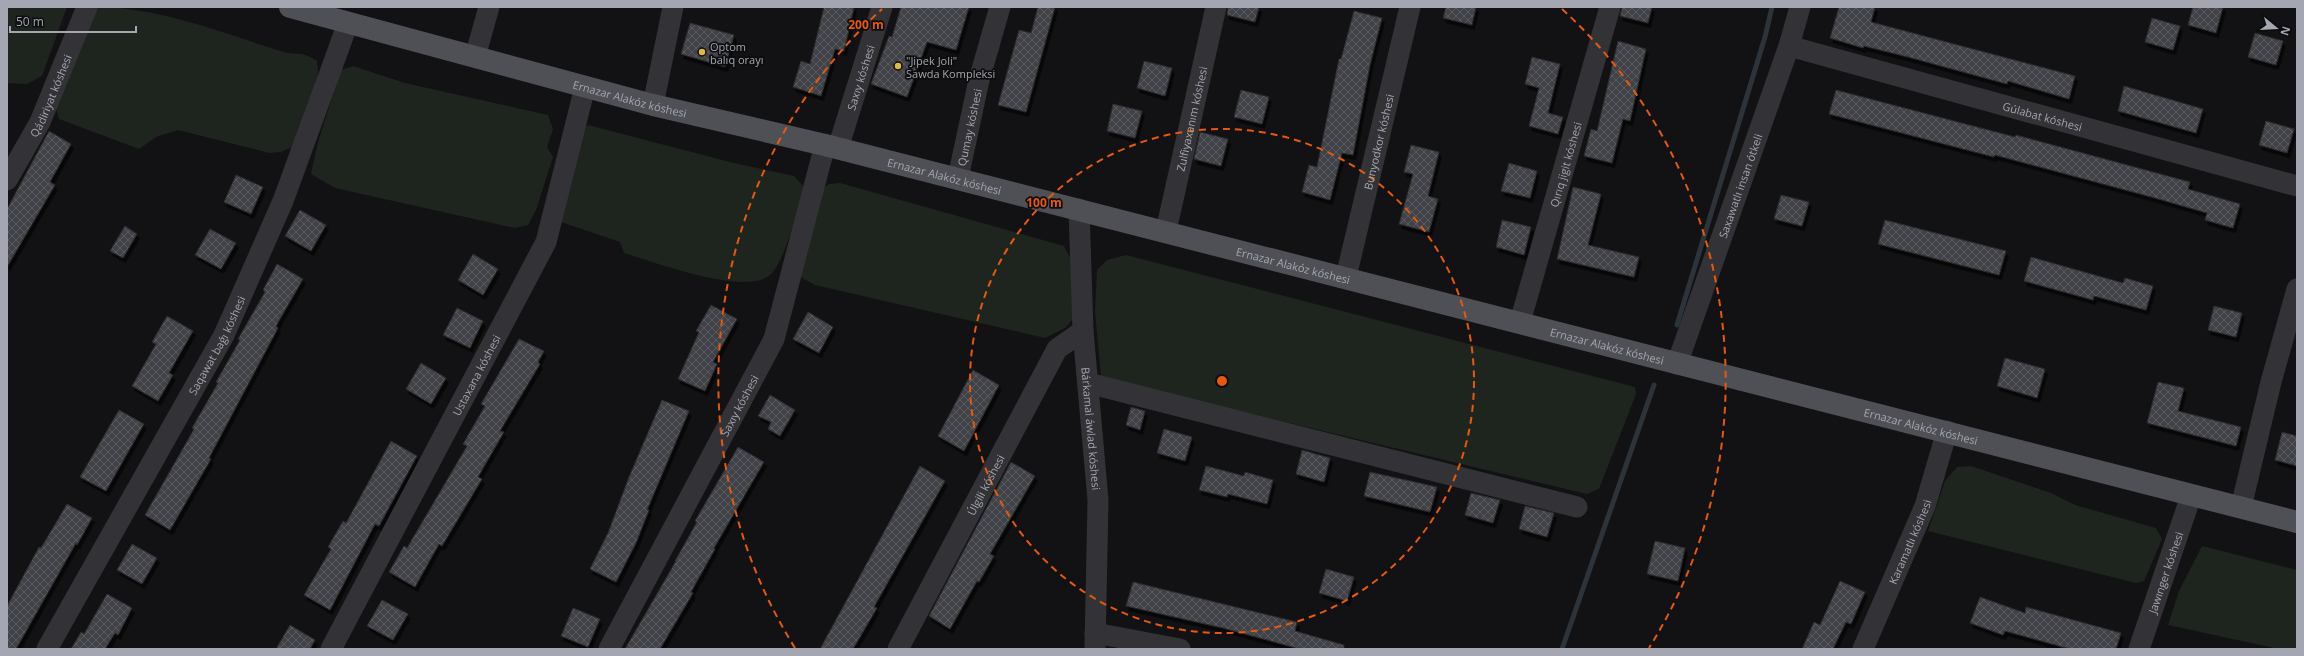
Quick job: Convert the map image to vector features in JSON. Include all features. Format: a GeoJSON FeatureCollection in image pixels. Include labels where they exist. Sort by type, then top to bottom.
{"type":"FeatureCollection","features":[{"type":"Feature","properties":{"kind":"main road","name":"Ernazar Alakóz kóshesi"},"geometry":{"type":"LineString","coordinates":[[291,7],[653,105],[832,146],[2297,522]]}},
{"type":"Feature","properties":{"kind":"street","name":"Qádiriyat kóshesi"},"geometry":{"type":"LineString","coordinates":[[7,180],[40,122],[86,7]]}},
{"type":"Feature","properties":{"kind":"street"},"geometry":{"type":"LineString","coordinates":[[475,57],[489,7]]}},
{"type":"Feature","properties":{"kind":"street"},"geometry":{"type":"LineString","coordinates":[[653,105],[673,7]]}},
{"type":"Feature","properties":{"kind":"street","name":"Saxıy kóshesi"},"geometry":{"type":"LineString","coordinates":[[609,649],[774,339],[832,146],[882,7]]}},
{"type":"Feature","properties":{"kind":"street","name":"Qumay kóshesi"},"geometry":{"type":"LineString","coordinates":[[958,178],[979,80],[1000,7]]}},
{"type":"Feature","properties":{"kind":"street","name":"Zulfiyaxanım kóshesi"},"geometry":{"type":"LineString","coordinates":[[1166,232],[1216,7]]}},
{"type":"Feature","properties":{"kind":"street","name":"Bunyodkor kóshesi"},"geometry":{"type":"LineString","coordinates":[[1346,277],[1410,7]]}},
{"type":"Feature","properties":{"kind":"street","name":"Qırıq jigit kóshesi"},"geometry":{"type":"LineString","coordinates":[[1520,322],[1610,7]]}},
{"type":"Feature","properties":{"kind":"street","name":"Saxawatlı insan ótkeli"},"geometry":{"type":"LineString","coordinates":[[1677,364],[1788,46],[1800,7]]}},
{"type":"Feature","properties":{"kind":"street","name":"Saqawat baǵı kóshesi"},"geometry":{"type":"LineString","coordinates":[[47,649],[224,335],[283,201],[348,23]]}},
{"type":"Feature","properties":{"kind":"street","name":"Gúlabat kóshesi"},"geometry":{"type":"LineString","coordinates":[[1788,46],[2297,186]]}},
{"type":"Feature","properties":{"kind":"street","name":"Ustaxana kóshesi"},"geometry":{"type":"LineString","coordinates":[[331,649],[546,242],[585,87]]}},
{"type":"Feature","properties":{"kind":"street","name":"Bárkamal áwlad kóshesi"},"geometry":{"type":"LineString","coordinates":[[1079,209],[1083,331],[1098,500],[1095,641]]}},
{"type":"Feature","properties":{"kind":"street"},"geometry":{"type":"LineString","coordinates":[[2240,507],[2271,382],[2297,289]]}},
{"type":"Feature","properties":{"kind":"street","name":"Úlgili kóshesi"},"geometry":{"type":"LineString","coordinates":[[898,649],[1057,349],[1083,331]]}},
{"type":"Feature","properties":{"kind":"street"},"geometry":{"type":"LineString","coordinates":[[1088,383],[1577,507]]}},
{"type":"Feature","properties":{"kind":"street","name":"Karamatlı kóshesi"},"geometry":{"type":"LineString","coordinates":[[1863,649],[1925,506],[1947,431]]}},
{"type":"Feature","properties":{"kind":"street","name":"Jawınger kóshesi"},"geometry":{"type":"LineString","coordinates":[[2139,649],[2155,608],[2191,496]]}},
{"type":"Feature","properties":{"kind":"street"},"geometry":{"type":"LineString","coordinates":[[1095,641],[1180,649]]}},
{"type":"Feature","properties":{"kind":"shaded area"},"geometry":{"type":"Polygon","coordinates":[[[7,7],[67,7],[42,76],[27,84],[7,83],[7,7]]]}},
{"type":"Feature","properties":{"kind":"shaded area"},"geometry":{"type":"Polygon","coordinates":[[[95,7],[119,8],[166,16],[280,51],[302,54],[317,61],[318,73],[297,145],[281,152],[270,153],[178,130],[156,137],[139,149],[59,119],[55,106],[95,7]]]}},
{"type":"Feature","properties":{"kind":"shaded area"},"geometry":{"type":"Polygon","coordinates":[[[353,66],[405,83],[548,115],[553,129],[547,147],[553,157],[536,210],[528,225],[515,228],[335,188],[311,174],[318,142],[341,70],[353,66]]]}},
{"type":"Feature","properties":{"kind":"shaded area"},"geometry":{"type":"Polygon","coordinates":[[[588,125],[734,163],[794,176],[803,186],[803,197],[786,247],[772,273],[760,280],[744,282],[700,276],[624,253],[620,242],[558,221],[580,132],[588,125]]]}},
{"type":"Feature","properties":{"kind":"shaded area"},"geometry":{"type":"Polygon","coordinates":[[[840,183],[1064,246],[1073,263],[1073,319],[1065,328],[1045,338],[815,285],[802,278],[796,270],[820,190],[829,184],[840,183]]]}},
{"type":"Feature","properties":{"kind":"shaded area"},"geometry":{"type":"Polygon","coordinates":[[[1126,255],[1635,387],[1636,394],[1599,489],[1587,494],[1118,382],[1101,377],[1095,311],[1097,270],[1107,260],[1126,255]]]}},
{"type":"Feature","properties":{"kind":"shaded area"},"geometry":{"type":"Polygon","coordinates":[[[1971,466],[2051,493],[2075,505],[2156,528],[2162,539],[2144,581],[2136,583],[1928,531],[1945,481],[1957,467],[1971,466]]]}},
{"type":"Feature","properties":{"kind":"shaded area"},"geometry":{"type":"Polygon","coordinates":[[[2202,546],[2297,570],[2297,649],[2279,649],[2168,625],[2179,591],[2202,546]]]}},
{"type":"Feature","properties":{"kind":"building"},"geometry":{"type":"Polygon","coordinates":[[[824,7],[854,7],[844,51],[835,49],[821,96],[793,87],[801,61],[810,64],[824,7]]]}},
{"type":"Feature","properties":{"kind":"building"},"geometry":{"type":"Polygon","coordinates":[[[901,7],[969,7],[956,50],[927,42],[907,97],[871,84],[889,36],[892,37],[901,7]]]}},
{"type":"Feature","properties":{"kind":"building"},"geometry":{"type":"Polygon","coordinates":[[[1038,7],[1055,7],[1026,112],[998,105],[1019,30],[1031,33],[1038,7]]]}},
{"type":"Feature","properties":{"kind":"building"},"geometry":{"type":"Polygon","coordinates":[[[1228,7],[1259,7],[1255,22],[1227,15],[1228,7]]]}},
{"type":"Feature","properties":{"kind":"building"},"geometry":{"type":"Polygon","coordinates":[[[1446,7],[1476,7],[1472,25],[1443,18],[1446,7]]]}},
{"type":"Feature","properties":{"kind":"building"},"geometry":{"type":"Polygon","coordinates":[[[1622,7],[1652,7],[1648,23],[1620,16],[1622,7]]]}},
{"type":"Feature","properties":{"kind":"building"},"geometry":{"type":"Polygon","coordinates":[[[1839,7],[1875,7],[1871,22],[2075,76],[2069,99],[2008,81],[2007,84],[1864,46],[1863,48],[1830,38],[1839,7]]]}},
{"type":"Feature","properties":{"kind":"building"},"geometry":{"type":"Polygon","coordinates":[[[2193,7],[2223,7],[2216,33],[2188,25],[2193,7]]]}},
{"type":"Feature","properties":{"kind":"building"},"geometry":{"type":"Polygon","coordinates":[[[1354,11],[1382,18],[1370,65],[1353,155],[1342,153],[1330,200],[1302,192],[1309,165],[1317,167],[1339,59],[1341,59],[1354,11]]]}},
{"type":"Feature","properties":{"kind":"building"},"geometry":{"type":"Polygon","coordinates":[[[2152,18],[2180,26],[2173,50],[2145,42],[2152,18]]]}},
{"type":"Feature","properties":{"kind":"building"},"geometry":{"type":"Polygon","coordinates":[[[690,23],[734,35],[725,67],[681,54],[690,23]]]}},
{"type":"Feature","properties":{"kind":"building"},"geometry":{"type":"Polygon","coordinates":[[[2255,33],[2283,41],[2276,65],[2248,57],[2255,33]]]}},
{"type":"Feature","properties":{"kind":"building"},"geometry":{"type":"Polygon","coordinates":[[[1618,41],[1646,49],[1630,121],[1623,119],[1612,163],[1584,156],[1591,129],[1597,131],[1618,41]]]}},
{"type":"Feature","properties":{"kind":"building"},"geometry":{"type":"Polygon","coordinates":[[[1532,57],[1560,64],[1548,113],[1563,117],[1558,134],[1529,126],[1539,88],[1525,84],[1532,57]]]}},
{"type":"Feature","properties":{"kind":"building"},"geometry":{"type":"Polygon","coordinates":[[[1144,61],[1172,68],[1165,96],[1137,88],[1144,61]]]}},
{"type":"Feature","properties":{"kind":"building"},"geometry":{"type":"Polygon","coordinates":[[[2124,86],[2203,109],[2196,133],[2118,111],[2124,86]]]}},
{"type":"Feature","properties":{"kind":"building"},"geometry":{"type":"Polygon","coordinates":[[[1241,90],[1269,97],[1262,124],[1234,117],[1241,90]]]}},
{"type":"Feature","properties":{"kind":"building"},"geometry":{"type":"Polygon","coordinates":[[[1836,90],[2015,137],[2016,135],[2190,182],[2188,189],[2240,204],[2233,228],[2205,220],[2207,213],[2155,198],[1995,155],[1994,157],[1829,114],[1836,90]]]}},
{"type":"Feature","properties":{"kind":"building"},"geometry":{"type":"Polygon","coordinates":[[[1113,104],[1142,111],[1135,138],[1107,131],[1113,104]]]}},
{"type":"Feature","properties":{"kind":"building"},"geometry":{"type":"Polygon","coordinates":[[[2266,121],[2294,129],[2287,153],[2259,145],[2266,121]]]}},
{"type":"Feature","properties":{"kind":"building"},"geometry":{"type":"Polygon","coordinates":[[[49,131],[71,144],[50,182],[55,185],[7,267],[7,209],[49,131]]]}},
{"type":"Feature","properties":{"kind":"building"},"geometry":{"type":"Polygon","coordinates":[[[1200,132],[1228,139],[1221,166],[1194,159],[1200,132]]]}},
{"type":"Feature","properties":{"kind":"building"},"geometry":{"type":"Polygon","coordinates":[[[1411,145],[1439,152],[1428,196],[1438,199],[1429,232],[1399,224],[1413,174],[1404,172],[1411,145]]]}},
{"type":"Feature","properties":{"kind":"building"},"geometry":{"type":"Polygon","coordinates":[[[1509,163],[1537,171],[1530,198],[1501,191],[1509,163]]]}},
{"type":"Feature","properties":{"kind":"building"},"geometry":{"type":"Polygon","coordinates":[[[236,175],[263,187],[251,214],[224,202],[236,175]]]}},
{"type":"Feature","properties":{"kind":"building"},"geometry":{"type":"Polygon","coordinates":[[[1573,187],[1601,194],[1588,245],[1639,257],[1634,277],[1557,259],[1573,187]]]}},
{"type":"Feature","properties":{"kind":"building"},"geometry":{"type":"Polygon","coordinates":[[[1781,195],[1809,202],[1802,226],[1774,219],[1781,195]]]}},
{"type":"Feature","properties":{"kind":"building"},"geometry":{"type":"Polygon","coordinates":[[[300,210],[326,225],[311,251],[285,236],[300,210]]]}},
{"type":"Feature","properties":{"kind":"building"},"geometry":{"type":"Polygon","coordinates":[[[1502,220],[1531,227],[1524,255],[1496,247],[1502,220]]]}},
{"type":"Feature","properties":{"kind":"building"},"geometry":{"type":"Polygon","coordinates":[[[1885,220],[2006,251],[1999,275],[1878,244],[1885,220]]]}},
{"type":"Feature","properties":{"kind":"building"},"geometry":{"type":"Polygon","coordinates":[[[125,226],[137,234],[123,258],[110,251],[125,226]]]}},
{"type":"Feature","properties":{"kind":"building"},"geometry":{"type":"Polygon","coordinates":[[[210,229],[236,243],[221,269],[195,255],[210,229]]]}},
{"type":"Feature","properties":{"kind":"building"},"geometry":{"type":"Polygon","coordinates":[[[473,254],[498,269],[483,295],[458,280],[473,254]]]}},
{"type":"Feature","properties":{"kind":"building"},"geometry":{"type":"Polygon","coordinates":[[[2031,257],[2123,283],[2125,278],[2153,286],[2146,310],[2094,296],[2093,300],[2024,281],[2031,257]]]}},
{"type":"Feature","properties":{"kind":"building"},"geometry":{"type":"Polygon","coordinates":[[[277,264],[303,279],[276,326],[278,328],[209,458],[211,459],[170,530],[145,515],[194,429],[192,428],[218,383],[216,382],[240,340],[238,339],[265,292],[263,290],[277,264]]]}},
{"type":"Feature","properties":{"kind":"building"},"geometry":{"type":"Polygon","coordinates":[[[711,305],[737,319],[713,362],[717,364],[705,391],[678,379],[699,332],[696,331],[711,305]]]}},
{"type":"Feature","properties":{"kind":"building"},"geometry":{"type":"Polygon","coordinates":[[[2214,306],[2242,313],[2236,337],[2208,330],[2214,306]]]}},
{"type":"Feature","properties":{"kind":"building"},"geometry":{"type":"Polygon","coordinates":[[[457,308],[483,321],[470,348],[443,335],[457,308]]]}},
{"type":"Feature","properties":{"kind":"building"},"geometry":{"type":"Polygon","coordinates":[[[808,312],[833,327],[819,353],[793,339],[808,312]]]}},
{"type":"Feature","properties":{"kind":"building"},"geometry":{"type":"Polygon","coordinates":[[[167,316],[193,331],[169,373],[173,375],[158,401],[132,386],[156,344],[152,342],[167,316]]]}},
{"type":"Feature","properties":{"kind":"building"},"geometry":{"type":"Polygon","coordinates":[[[519,339],[544,351],[538,362],[540,364],[500,431],[504,432],[478,477],[482,479],[442,546],[439,544],[415,587],[389,572],[404,546],[407,548],[467,446],[463,444],[485,406],[481,404],[519,339]]]}},
{"type":"Feature","properties":{"kind":"building"},"geometry":{"type":"Polygon","coordinates":[[[2005,358],[2045,369],[2037,398],[1997,386],[2005,358]]]}},
{"type":"Feature","properties":{"kind":"building"},"geometry":{"type":"Polygon","coordinates":[[[421,363],[446,378],[431,404],[406,389],[421,363]]]}},
{"type":"Feature","properties":{"kind":"building"},"geometry":{"type":"Polygon","coordinates":[[[973,370],[999,385],[964,451],[938,436],[973,370]]]}},
{"type":"Feature","properties":{"kind":"building"},"geometry":{"type":"Polygon","coordinates":[[[2158,382],[2184,388],[2178,411],[2241,427],[2236,446],[2147,423],[2158,382]]]}},
{"type":"Feature","properties":{"kind":"building"},"geometry":{"type":"Polygon","coordinates":[[[770,395],[795,410],[780,436],[768,429],[771,422],[758,416],[770,395]]]}},
{"type":"Feature","properties":{"kind":"building"},"geometry":{"type":"Polygon","coordinates":[[[662,400],[689,411],[647,510],[649,510],[636,543],[616,582],[590,569],[608,533],[629,477],[662,400]]]}},
{"type":"Feature","properties":{"kind":"building"},"geometry":{"type":"Polygon","coordinates":[[[1131,407],[1145,411],[1140,430],[1126,425],[1131,407]]]}},
{"type":"Feature","properties":{"kind":"building"},"geometry":{"type":"Polygon","coordinates":[[[119,410],[144,424],[106,491],[80,477],[119,410]]]}},
{"type":"Feature","properties":{"kind":"building"},"geometry":{"type":"Polygon","coordinates":[[[1164,429],[1192,437],[1185,461],[1157,453],[1164,429]]]}},
{"type":"Feature","properties":{"kind":"building"},"geometry":{"type":"Polygon","coordinates":[[[2282,432],[2297,436],[2297,466],[2275,460],[2282,432]]]}},
{"type":"Feature","properties":{"kind":"building"},"geometry":{"type":"Polygon","coordinates":[[[391,441],[417,456],[379,526],[375,524],[330,610],[304,595],[331,549],[328,547],[343,521],[346,523],[391,441]]]}},
{"type":"Feature","properties":{"kind":"building"},"geometry":{"type":"Polygon","coordinates":[[[738,447],[764,462],[714,548],[715,549],[691,592],[693,593],[660,649],[625,649],[676,561],[697,522],[695,521],[738,447]]]}},
{"type":"Feature","properties":{"kind":"building"},"geometry":{"type":"Polygon","coordinates":[[[1302,450],[1330,458],[1324,482],[1296,474],[1302,450]]]}},
{"type":"Feature","properties":{"kind":"building"},"geometry":{"type":"Polygon","coordinates":[[[1011,462],[1035,476],[990,554],[994,556],[979,582],[977,581],[950,629],[929,616],[1011,462]]]}},
{"type":"Feature","properties":{"kind":"building"},"geometry":{"type":"Polygon","coordinates":[[[920,466],[945,481],[874,607],[877,608],[853,649],[820,649],[920,466]]]}},
{"type":"Feature","properties":{"kind":"building"},"geometry":{"type":"Polygon","coordinates":[[[1206,466],[1244,476],[1245,472],[1273,480],[1267,504],[1228,494],[1227,497],[1199,490],[1206,466]]]}},
{"type":"Feature","properties":{"kind":"building"},"geometry":{"type":"Polygon","coordinates":[[[1370,472],[1437,487],[1430,512],[1364,496],[1370,472]]]}},
{"type":"Feature","properties":{"kind":"building"},"geometry":{"type":"Polygon","coordinates":[[[1471,493],[1500,500],[1493,523],[1465,515],[1471,493]]]}},
{"type":"Feature","properties":{"kind":"building"},"geometry":{"type":"Polygon","coordinates":[[[67,504],[92,518],[77,545],[76,543],[16,649],[7,649],[7,606],[39,547],[41,548],[67,504]]]}},
{"type":"Feature","properties":{"kind":"building"},"geometry":{"type":"Polygon","coordinates":[[[1525,506],[1554,513],[1547,537],[1519,529],[1525,506]]]}},
{"type":"Feature","properties":{"kind":"building"},"geometry":{"type":"Polygon","coordinates":[[[1655,541],[1685,548],[1678,581],[1647,574],[1655,541]]]}},
{"type":"Feature","properties":{"kind":"building"},"geometry":{"type":"Polygon","coordinates":[[[132,544],[157,558],[142,584],[117,570],[132,544]]]}},
{"type":"Feature","properties":{"kind":"building"},"geometry":{"type":"Polygon","coordinates":[[[1326,569],[1354,577],[1347,601],[1319,593],[1326,569]]]}},
{"type":"Feature","properties":{"kind":"building"},"geometry":{"type":"Polygon","coordinates":[[[1840,581],[1865,592],[1851,624],[1846,622],[1833,649],[1802,649],[1814,622],[1820,625],[1840,581]]]}},
{"type":"Feature","properties":{"kind":"building"},"geometry":{"type":"Polygon","coordinates":[[[1133,582],[1297,622],[1295,631],[1344,645],[1344,649],[1300,649],[1223,628],[1126,606],[1133,582]]]}},
{"type":"Feature","properties":{"kind":"building"},"geometry":{"type":"Polygon","coordinates":[[[107,594],[132,608],[118,635],[115,633],[105,649],[71,649],[81,632],[84,634],[107,594]]]}},
{"type":"Feature","properties":{"kind":"building"},"geometry":{"type":"Polygon","coordinates":[[[1980,597],[2025,613],[2026,607],[2121,633],[2116,649],[2070,649],[2005,631],[2003,635],[1970,623],[1980,597]]]}},
{"type":"Feature","properties":{"kind":"building"},"geometry":{"type":"Polygon","coordinates":[[[382,600],[408,614],[393,640],[367,626],[382,600]]]}},
{"type":"Feature","properties":{"kind":"building"},"geometry":{"type":"Polygon","coordinates":[[[573,608],[600,619],[588,647],[561,636],[573,608]]]}},
{"type":"Feature","properties":{"kind":"building"},"geometry":{"type":"Polygon","coordinates":[[[290,625],[315,640],[310,649],[276,649],[290,625]]]}},
{"type":"Feature","properties":{"kind":"waterway"},"geometry":{"type":"LineString","coordinates":[[1677,325],[1765,37],[1772,7]]}},
{"type":"Feature","properties":{"kind":"waterway"},"geometry":{"type":"LineString","coordinates":[[1562,649],[1654,385]]}},
{"type":"Feature","properties":{"kind":"place","name":"Optom balıq orayı"},"geometry":{"type":"Point","coordinates":[702,52]}},
{"type":"Feature","properties":{"kind":"place","name":"\"Jipek Joli\" Sawda Kompleksi"},"geometry":{"type":"Point","coordinates":[898,66]}}]}
